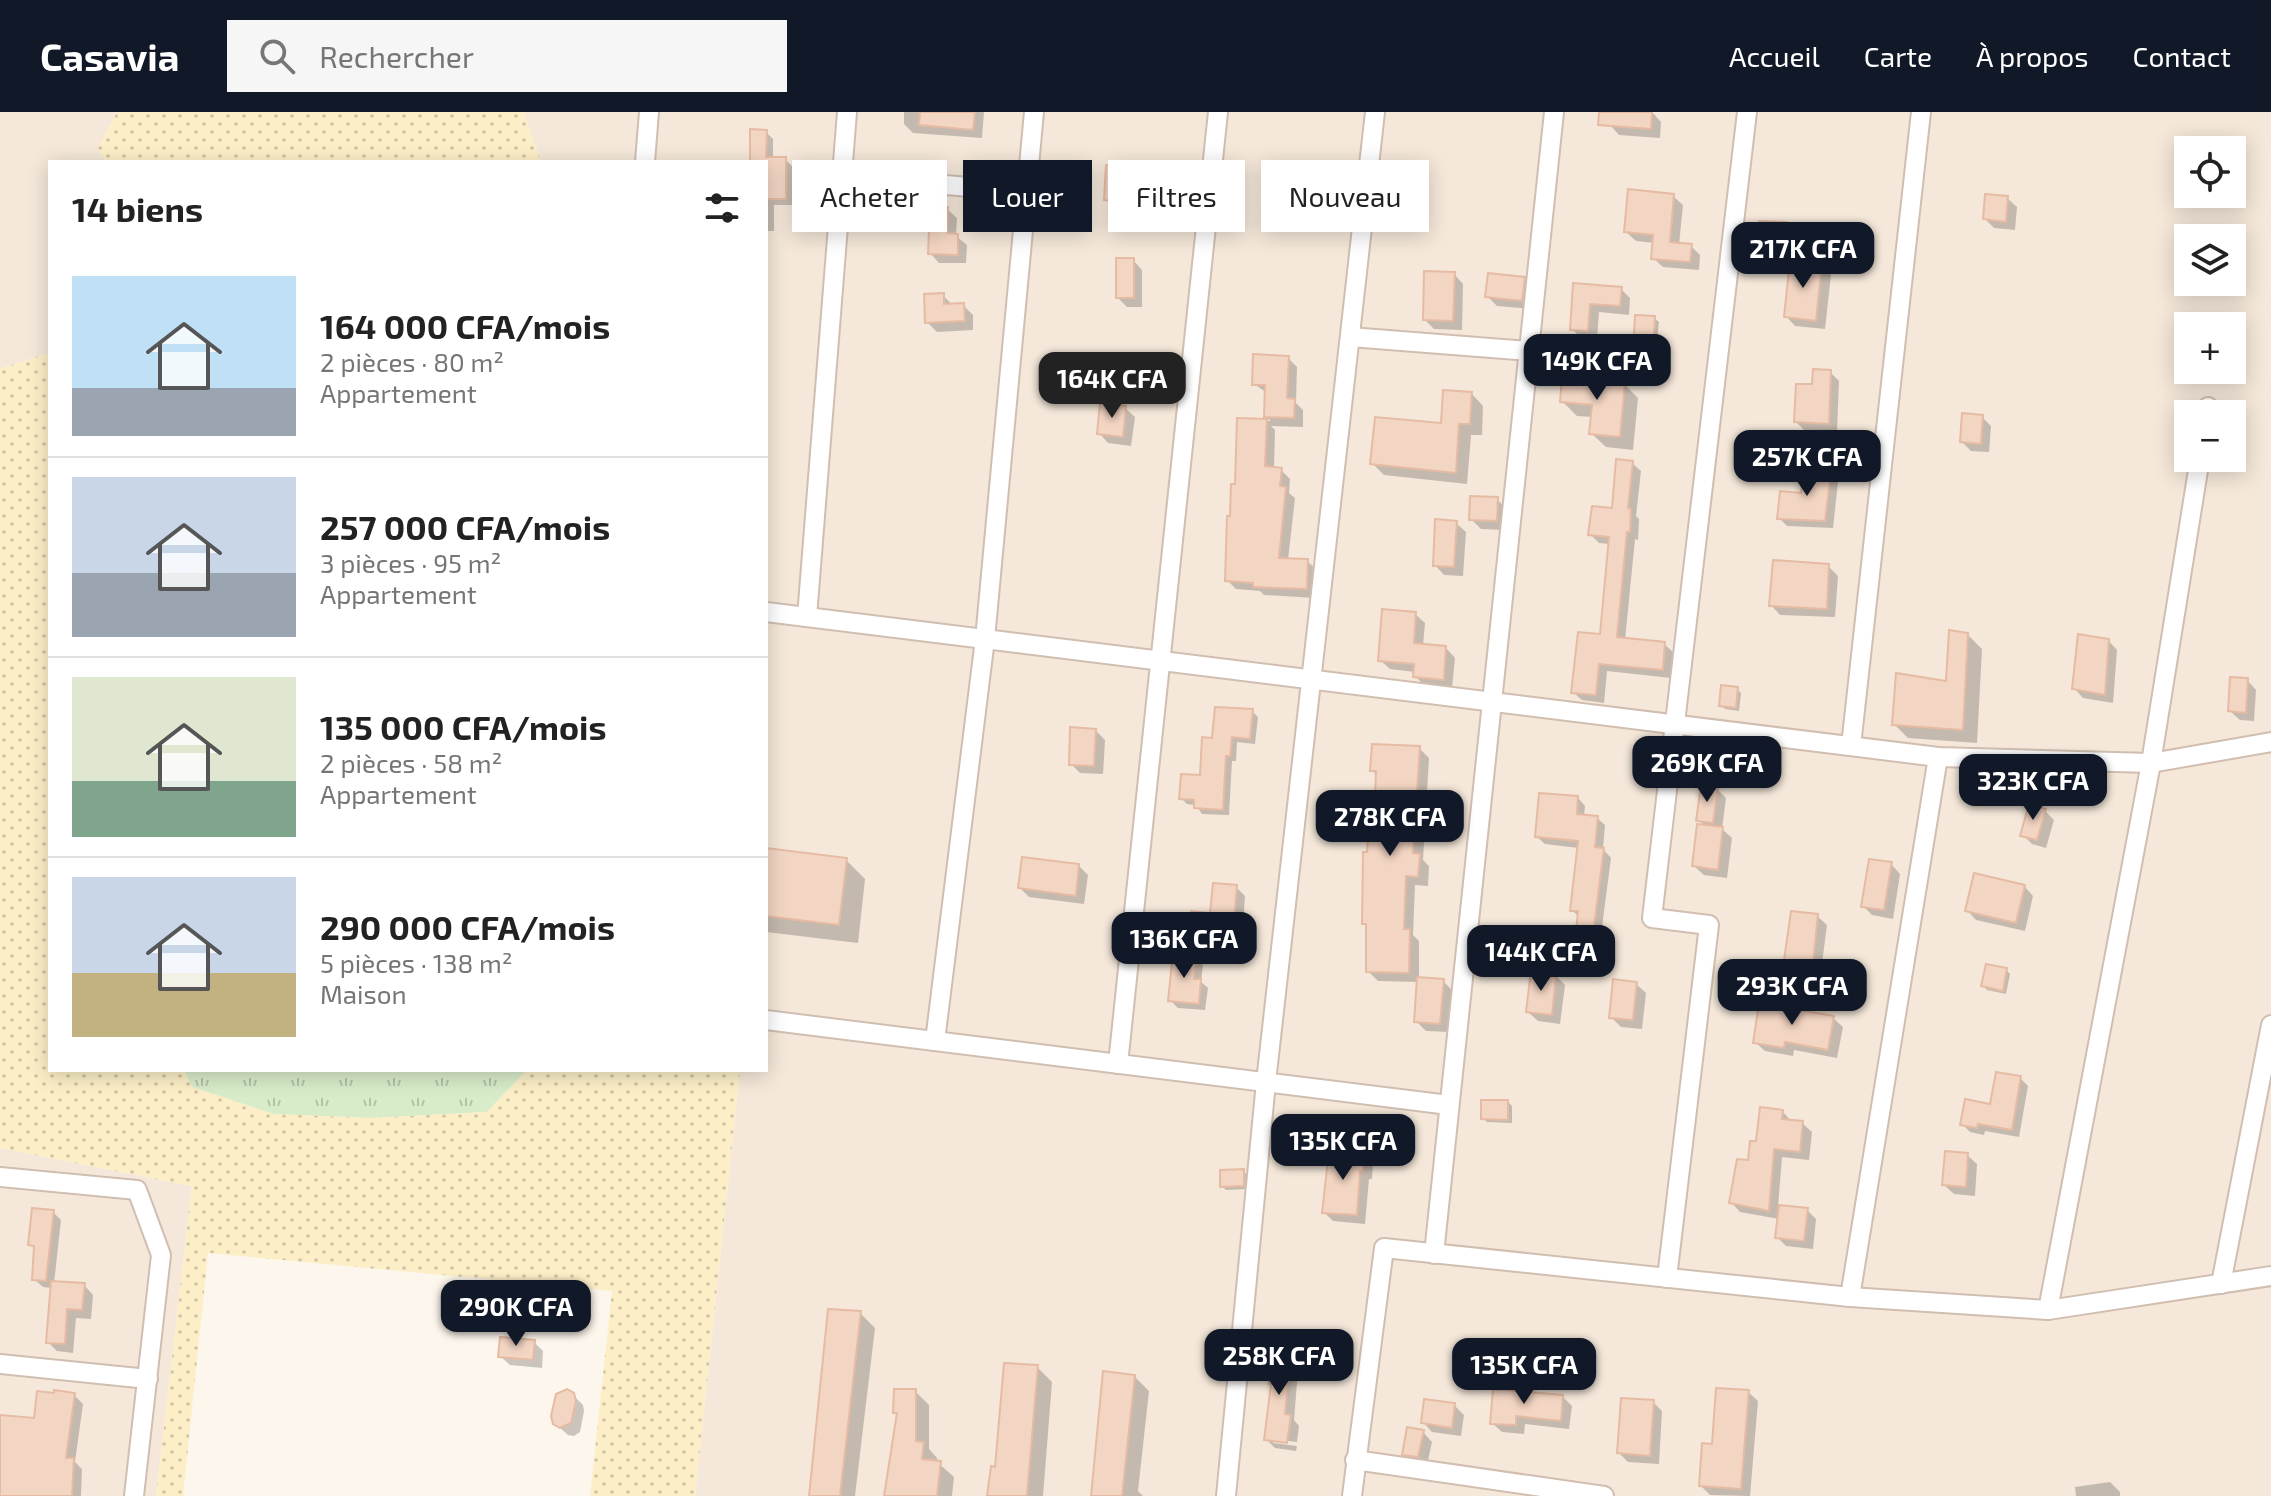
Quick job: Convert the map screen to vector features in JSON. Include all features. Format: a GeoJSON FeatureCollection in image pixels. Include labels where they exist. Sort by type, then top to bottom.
{"type":"FeatureCollection","features":[{"type":"Feature","properties":{"kind":"street"},"geometry":{"type":"LineString","coordinates":[[645,160],[649,112]]}},
{"type":"Feature","properties":{"kind":"street"},"geometry":{"type":"LineString","coordinates":[[843,160],[847,112]]}},
{"type":"Feature","properties":{"kind":"street"},"geometry":{"type":"LineString","coordinates":[[1029,160],[1034,112]]}},
{"type":"Feature","properties":{"kind":"street"},"geometry":{"type":"LineString","coordinates":[[1118,1064],[1218,112]]}},
{"type":"Feature","properties":{"kind":"street"},"geometry":{"type":"LineString","coordinates":[[1226,1496],[1266,1082],[1375,112]]}},
{"type":"Feature","properties":{"kind":"street"},"geometry":{"type":"LineString","coordinates":[[1434,1254],[1554,112]]}},
{"type":"Feature","properties":{"kind":"street"},"geometry":{"type":"LineString","coordinates":[[1667,1278],[1709,925],[1652,918],[1747,112]]}},
{"type":"Feature","properties":{"kind":"street"},"geometry":{"type":"LineString","coordinates":[[1851,746],[1921,112]]}},
{"type":"Feature","properties":{"kind":"street"},"geometry":{"type":"LineString","coordinates":[[807,617],[838,232]]}},
{"type":"Feature","properties":{"kind":"street"},"geometry":{"type":"LineString","coordinates":[[935,1041],[985,639],[1022,232]]}},
{"type":"Feature","properties":{"kind":"street"},"geometry":{"type":"LineString","coordinates":[[1350,337],[1529,351]]}},
{"type":"Feature","properties":{"kind":"street"},"geometry":{"type":"LineString","coordinates":[[2048,1310],[2151,763],[2198,472]]}},
{"type":"Feature","properties":{"kind":"street"},"geometry":{"type":"LineString","coordinates":[[768,612],[1938,757],[2151,763],[2271,742]]}},
{"type":"Feature","properties":{"kind":"street"},"geometry":{"type":"LineString","coordinates":[[1850,1297],[1938,757]]}},
{"type":"Feature","properties":{"kind":"street"},"geometry":{"type":"LineString","coordinates":[[768,1020],[1449,1105]]}},
{"type":"Feature","properties":{"kind":"street"},"geometry":{"type":"LineString","coordinates":[[2221,1284],[2271,1025]]}},
{"type":"Feature","properties":{"kind":"street"},"geometry":{"type":"LineString","coordinates":[[0,1177],[137,1190],[161,1255],[134,1496]]}},
{"type":"Feature","properties":{"kind":"street"},"geometry":{"type":"LineString","coordinates":[[1352,1496],[1384,1248],[1850,1297],[2048,1310],[2271,1276]]}},
{"type":"Feature","properties":{"kind":"street"},"geometry":{"type":"LineString","coordinates":[[0,1364],[148,1379]]}},
{"type":"Feature","properties":{"kind":"street"},"geometry":{"type":"LineString","coordinates":[[1355,1460],[1594,1495]]}},
{"type":"Feature","properties":{"kind":"shaded area"},"geometry":{"type":"Polygon","coordinates":[[[0,112],[117,112],[97,150],[105,160],[48,160],[48,353],[0,369],[0,112]]]}},
{"type":"Feature","properties":{"kind":"shaded area"},"geometry":{"type":"Polygon","coordinates":[[[523,112],[2271,112],[2271,1496],[695,1496],[740,1072],[768,1072],[768,160],[540,160],[523,112]]]}},
{"type":"Feature","properties":{"kind":"shaded area"},"geometry":{"type":"Polygon","coordinates":[[[0,1148],[192,1186],[156,1496],[0,1496],[0,1148]]]}},
{"type":"Feature","properties":{"kind":"green space"},"geometry":{"type":"Polygon","coordinates":[[[185,1072],[525,1072],[487,1112],[372,1118],[273,1114],[192,1087],[185,1072]]]}},
{"type":"Feature","properties":{"kind":"sand"},"geometry":{"type":"Polygon","coordinates":[[[117,112],[523,112],[540,160],[105,160],[97,150],[117,112]]]}},
{"type":"Feature","properties":{"kind":"sand"},"geometry":{"type":"Polygon","coordinates":[[[48,353],[48,1072],[185,1072],[192,1087],[273,1114],[372,1118],[487,1112],[525,1072],[740,1072],[695,1496],[590,1496],[612,1291],[208,1253],[183,1496],[156,1496],[192,1186],[0,1148],[0,369],[48,353]]]}},
{"type":"Feature","properties":{"kind":"building"},"geometry":{"type":"Polygon","coordinates":[[[920,112],[975,112],[973,130],[919,125],[920,112]]]}},
{"type":"Feature","properties":{"kind":"building"},"geometry":{"type":"Polygon","coordinates":[[[1599,112],[1652,112],[1651,129],[1598,125],[1599,112]]]}},
{"type":"Feature","properties":{"kind":"building"},"geometry":{"type":"Polygon","coordinates":[[[750,129],[767,130],[766,157],[786,157],[786,199],[768,199],[768,160],[750,160],[750,129]]]}},
{"type":"Feature","properties":{"kind":"building"},"geometry":{"type":"Polygon","coordinates":[[[1106,165],[1108,165],[1108,200],[1104,200],[1106,165]]]}},
{"type":"Feature","properties":{"kind":"building"},"geometry":{"type":"Polygon","coordinates":[[[1628,189],[1674,194],[1670,242],[1692,244],[1690,262],[1651,259],[1653,235],[1624,232],[1628,189]]]}},
{"type":"Feature","properties":{"kind":"building"},"geometry":{"type":"Polygon","coordinates":[[[1985,194],[2008,196],[2006,222],[1983,219],[1985,194]]]}},
{"type":"Feature","properties":{"kind":"building"},"geometry":{"type":"Polygon","coordinates":[[[948,207],[947,233],[958,234],[958,255],[928,254],[929,232],[947,232],[948,207]]]}},
{"type":"Feature","properties":{"kind":"building"},"geometry":{"type":"Polygon","coordinates":[[[1759,221],[1787,222],[1786,253],[1758,252],[1759,221]]]}},
{"type":"Feature","properties":{"kind":"building"},"geometry":{"type":"Polygon","coordinates":[[[1116,258],[1134,258],[1134,298],[1116,298],[1116,258]]]}},
{"type":"Feature","properties":{"kind":"building"},"geometry":{"type":"Polygon","coordinates":[[[1790,260],[1822,264],[1816,321],[1784,317],[1790,260]]]}},
{"type":"Feature","properties":{"kind":"building"},"geometry":{"type":"Polygon","coordinates":[[[1424,271],[1455,272],[1453,321],[1423,320],[1424,271]]]}},
{"type":"Feature","properties":{"kind":"building"},"geometry":{"type":"Polygon","coordinates":[[[1488,273],[1525,277],[1522,301],[1485,297],[1488,273]]]}},
{"type":"Feature","properties":{"kind":"building"},"geometry":{"type":"Polygon","coordinates":[[[1573,283],[1622,287],[1620,306],[1590,304],[1588,331],[1570,330],[1573,283]]]}},
{"type":"Feature","properties":{"kind":"building"},"geometry":{"type":"Polygon","coordinates":[[[944,293],[944,304],[964,303],[965,321],[925,323],[924,294],[944,293]]]}},
{"type":"Feature","properties":{"kind":"building"},"geometry":{"type":"Polygon","coordinates":[[[1635,315],[1655,316],[1654,336],[1634,335],[1635,315]]]}},
{"type":"Feature","properties":{"kind":"building"},"geometry":{"type":"Polygon","coordinates":[[[1253,354],[1289,356],[1287,398],[1295,399],[1294,418],[1264,417],[1265,385],[1252,385],[1253,354]]]}},
{"type":"Feature","properties":{"kind":"building"},"geometry":{"type":"Polygon","coordinates":[[[1813,369],[1831,370],[1829,424],[1794,422],[1796,384],[1812,384],[1813,369]]]}},
{"type":"Feature","properties":{"kind":"building"},"geometry":{"type":"Polygon","coordinates":[[[1562,376],[1625,382],[1620,437],[1589,434],[1592,405],[1560,402],[1562,376]]]}},
{"type":"Feature","properties":{"kind":"building"},"geometry":{"type":"Polygon","coordinates":[[[1443,390],[1472,392],[1470,424],[1459,424],[1456,473],[1370,464],[1375,417],[1441,423],[1443,390]]]}},
{"type":"Feature","properties":{"kind":"building"},"geometry":{"type":"Polygon","coordinates":[[[1100,403],[1126,406],[1123,437],[1097,434],[1100,403]]]}},
{"type":"Feature","properties":{"kind":"building"},"geometry":{"type":"Polygon","coordinates":[[[1962,413],[1983,415],[1981,444],[1960,442],[1962,413]]]}},
{"type":"Feature","properties":{"kind":"building"},"geometry":{"type":"Polygon","coordinates":[[[1237,418],[1267,419],[1265,466],[1282,468],[1280,486],[1286,487],[1279,558],[1308,559],[1307,589],[1253,587],[1253,583],[1225,581],[1227,516],[1230,516],[1231,484],[1235,484],[1237,418]]]}},
{"type":"Feature","properties":{"kind":"building"},"geometry":{"type":"Polygon","coordinates":[[[1616,459],[1633,461],[1628,508],[1631,509],[1630,532],[1627,532],[1617,637],[1665,642],[1663,670],[1599,664],[1596,695],[1571,693],[1578,632],[1600,634],[1609,537],[1588,535],[1592,506],[1612,508],[1616,459]]]}},
{"type":"Feature","properties":{"kind":"building"},"geometry":{"type":"Polygon","coordinates":[[[1804,469],[1831,472],[1825,521],[1777,519],[1780,491],[1801,493],[1804,469]]]}},
{"type":"Feature","properties":{"kind":"building"},"geometry":{"type":"Polygon","coordinates":[[[1470,496],[1498,497],[1497,521],[1469,520],[1470,496]]]}},
{"type":"Feature","properties":{"kind":"building"},"geometry":{"type":"Polygon","coordinates":[[[1435,519],[1457,521],[1454,567],[1433,566],[1435,519]]]}},
{"type":"Feature","properties":{"kind":"building"},"geometry":{"type":"Polygon","coordinates":[[[1773,560],[1829,564],[1827,609],[1769,606],[1773,560]]]}},
{"type":"Feature","properties":{"kind":"building"},"geometry":{"type":"Polygon","coordinates":[[[1382,609],[1416,612],[1414,643],[1446,646],[1444,680],[1413,677],[1414,664],[1378,661],[1382,609]]]}},
{"type":"Feature","properties":{"kind":"building"},"geometry":{"type":"Polygon","coordinates":[[[1949,630],[1968,633],[1963,730],[1892,725],[1896,673],[1946,681],[1949,630]]]}},
{"type":"Feature","properties":{"kind":"building"},"geometry":{"type":"Polygon","coordinates":[[[2078,634],[2109,639],[2105,695],[2072,689],[2078,634]]]}},
{"type":"Feature","properties":{"kind":"building"},"geometry":{"type":"Polygon","coordinates":[[[2230,677],[2248,678],[2246,713],[2228,711],[2230,677]]]}},
{"type":"Feature","properties":{"kind":"building"},"geometry":{"type":"Polygon","coordinates":[[[1721,685],[1738,687],[1736,708],[1719,706],[1721,685]]]}},
{"type":"Feature","properties":{"kind":"building"},"geometry":{"type":"Polygon","coordinates":[[[1215,707],[1253,709],[1250,739],[1232,737],[1230,756],[1226,756],[1223,810],[1194,808],[1194,800],[1179,799],[1181,774],[1200,775],[1202,737],[1212,738],[1215,707]]]}},
{"type":"Feature","properties":{"kind":"building"},"geometry":{"type":"Polygon","coordinates":[[[1070,727],[1096,729],[1094,766],[1069,765],[1070,727]]]}},
{"type":"Feature","properties":{"kind":"building"},"geometry":{"type":"Polygon","coordinates":[[[1372,744],[1420,746],[1413,853],[1420,854],[1418,877],[1406,876],[1404,929],[1410,929],[1409,973],[1366,972],[1366,924],[1362,924],[1363,852],[1367,852],[1369,823],[1374,824],[1376,771],[1370,771],[1372,744]]]}},
{"type":"Feature","properties":{"kind":"building"},"geometry":{"type":"Polygon","coordinates":[[[1701,785],[1718,787],[1713,823],[1696,821],[1701,785]]]}},
{"type":"Feature","properties":{"kind":"building"},"geometry":{"type":"Polygon","coordinates":[[[1539,793],[1578,796],[1577,814],[1598,816],[1595,847],[1604,848],[1592,943],[1575,942],[1578,911],[1570,911],[1578,841],[1535,837],[1539,793]]]}},
{"type":"Feature","properties":{"kind":"building"},"geometry":{"type":"Polygon","coordinates":[[[2029,804],[2046,809],[2037,840],[2020,836],[2029,804]]]}},
{"type":"Feature","properties":{"kind":"building"},"geometry":{"type":"Polygon","coordinates":[[[1697,824],[1723,827],[1718,870],[1692,866],[1697,824]]]}},
{"type":"Feature","properties":{"kind":"building"},"geometry":{"type":"Polygon","coordinates":[[[768,848],[847,858],[839,925],[768,916],[768,848]]]}},
{"type":"Feature","properties":{"kind":"building"},"geometry":{"type":"Polygon","coordinates":[[[1022,857],[1079,864],[1076,896],[1018,888],[1022,857]]]}},
{"type":"Feature","properties":{"kind":"building"},"geometry":{"type":"Polygon","coordinates":[[[1869,859],[1892,862],[1884,910],[1861,907],[1869,859]]]}},
{"type":"Feature","properties":{"kind":"building"},"geometry":{"type":"Polygon","coordinates":[[[1974,873],[2025,885],[2016,923],[1965,911],[1974,873]]]}},
{"type":"Feature","properties":{"kind":"building"},"geometry":{"type":"Polygon","coordinates":[[[1213,883],[1237,885],[1232,947],[1188,944],[1191,911],[1210,913],[1213,883]]]}},
{"type":"Feature","properties":{"kind":"building"},"geometry":{"type":"Polygon","coordinates":[[[1791,911],[1818,914],[1813,963],[1784,960],[1791,911]]]}},
{"type":"Feature","properties":{"kind":"building"},"geometry":{"type":"Polygon","coordinates":[[[1173,953],[1197,956],[1194,979],[1201,979],[1199,1004],[1168,1001],[1173,953]]]}},
{"type":"Feature","properties":{"kind":"building"},"geometry":{"type":"Polygon","coordinates":[[[1986,964],[2007,968],[2003,991],[1981,986],[1986,964]]]}},
{"type":"Feature","properties":{"kind":"building"},"geometry":{"type":"Polygon","coordinates":[[[1531,971],[1556,974],[1552,1015],[1526,1012],[1531,971]]]}},
{"type":"Feature","properties":{"kind":"building"},"geometry":{"type":"Polygon","coordinates":[[[1417,977],[1444,979],[1440,1024],[1414,1022],[1417,977]]]}},
{"type":"Feature","properties":{"kind":"building"},"geometry":{"type":"Polygon","coordinates":[[[1613,979],[1637,982],[1633,1020],[1609,1018],[1613,979]]]}},
{"type":"Feature","properties":{"kind":"building"},"geometry":{"type":"Polygon","coordinates":[[[1759,1003],[1834,1016],[1828,1050],[1785,1042],[1784,1048],[1753,1043],[1759,1003]]]}},
{"type":"Feature","properties":{"kind":"building"},"geometry":{"type":"Polygon","coordinates":[[[1996,1072],[2021,1076],[2012,1130],[1978,1124],[1977,1128],[1960,1125],[1965,1099],[1990,1104],[1996,1072]]]}},
{"type":"Feature","properties":{"kind":"building"},"geometry":{"type":"Polygon","coordinates":[[[1481,1100],[1508,1100],[1508,1120],[1481,1119],[1481,1100]]]}},
{"type":"Feature","properties":{"kind":"building"},"geometry":{"type":"Polygon","coordinates":[[[1760,1107],[1783,1110],[1782,1119],[1803,1121],[1800,1152],[1774,1149],[1769,1211],[1729,1203],[1737,1159],[1748,1160],[1750,1141],[1756,1141],[1760,1107]]]}},
{"type":"Feature","properties":{"kind":"building"},"geometry":{"type":"Polygon","coordinates":[[[1329,1150],[1365,1152],[1363,1171],[1360,1171],[1357,1215],[1322,1213],[1329,1150]]]}},
{"type":"Feature","properties":{"kind":"building"},"geometry":{"type":"Polygon","coordinates":[[[1945,1151],[1968,1153],[1966,1187],[1942,1185],[1945,1151]]]}},
{"type":"Feature","properties":{"kind":"building"},"geometry":{"type":"Polygon","coordinates":[[[1244,1169],[1244,1186],[1220,1187],[1220,1170],[1244,1169]]]}},
{"type":"Feature","properties":{"kind":"building"},"geometry":{"type":"Polygon","coordinates":[[[1779,1205],[1808,1208],[1804,1241],[1775,1238],[1779,1205]]]}},
{"type":"Feature","properties":{"kind":"building"},"geometry":{"type":"Polygon","coordinates":[[[32,1208],[54,1210],[46,1281],[32,1280],[34,1246],[28,1245],[32,1208]]]}},
{"type":"Feature","properties":{"kind":"building"},"geometry":{"type":"Polygon","coordinates":[[[51,1281],[85,1283],[82,1310],[67,1309],[65,1344],[46,1343],[51,1281]]]}},
{"type":"Feature","properties":{"kind":"building"},"geometry":{"type":"Polygon","coordinates":[[[828,1309],[861,1311],[840,1496],[809,1496],[828,1309]]]}},
{"type":"Feature","properties":{"kind":"building"},"geometry":{"type":"Polygon","coordinates":[[[500,1337],[535,1340],[533,1360],[498,1357],[500,1337]]]}},
{"type":"Feature","properties":{"kind":"building"},"geometry":{"type":"Polygon","coordinates":[[[1273,1346],[1291,1347],[1285,1414],[1291,1415],[1287,1443],[1264,1440],[1273,1346]]]}},
{"type":"Feature","properties":{"kind":"building"},"geometry":{"type":"Polygon","coordinates":[[[1004,1363],[1038,1365],[1027,1496],[987,1496],[991,1466],[995,1467],[1004,1363]]]}},
{"type":"Feature","properties":{"kind":"building"},"geometry":{"type":"Polygon","coordinates":[[[1103,1371],[1135,1375],[1122,1496],[1091,1496],[1103,1371]]]}},
{"type":"Feature","properties":{"kind":"building"},"geometry":{"type":"Polygon","coordinates":[[[1716,1388],[1749,1390],[1741,1489],[1699,1486],[1702,1443],[1712,1444],[1716,1388]]]}},
{"type":"Feature","properties":{"kind":"building"},"geometry":{"type":"Polygon","coordinates":[[[567,1389],[574,1393],[576,1401],[571,1423],[560,1428],[553,1424],[551,1416],[556,1394],[567,1389]]]}},
{"type":"Feature","properties":{"kind":"building"},"geometry":{"type":"Polygon","coordinates":[[[894,1389],[916,1389],[916,1441],[924,1442],[922,1459],[941,1461],[937,1496],[884,1496],[897,1413],[893,1413],[894,1389]]]}},
{"type":"Feature","properties":{"kind":"building"},"geometry":{"type":"Polygon","coordinates":[[[1493,1389],[1563,1395],[1561,1421],[1516,1416],[1516,1425],[1490,1424],[1493,1389]]]}},
{"type":"Feature","properties":{"kind":"building"},"geometry":{"type":"Polygon","coordinates":[[[54,1390],[75,1393],[66,1458],[74,1458],[72,1496],[0,1496],[0,1415],[34,1418],[37,1391],[54,1393],[54,1390]]]}},
{"type":"Feature","properties":{"kind":"building"},"geometry":{"type":"Polygon","coordinates":[[[1621,1398],[1654,1400],[1650,1456],[1617,1453],[1621,1398]]]}},
{"type":"Feature","properties":{"kind":"building"},"geometry":{"type":"Polygon","coordinates":[[[1424,1399],[1455,1403],[1452,1428],[1421,1423],[1424,1399]]]}},
{"type":"Feature","properties":{"kind":"building"},"geometry":{"type":"Polygon","coordinates":[[[1407,1427],[1424,1430],[1418,1457],[1402,1455],[1407,1427]]]}}]}
